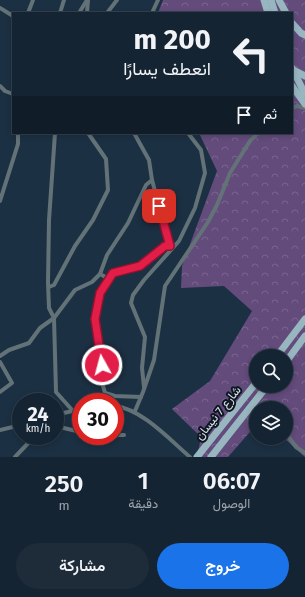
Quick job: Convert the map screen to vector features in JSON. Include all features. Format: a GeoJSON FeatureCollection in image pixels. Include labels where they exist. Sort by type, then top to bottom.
{"type":"FeatureCollection","features":[{"type":"Feature","properties":{"kind":"main road"},"geometry":{"type":"LineString","coordinates":[[264,0],[268,12]]}},
{"type":"Feature","properties":{"kind":"main road"},"geometry":{"type":"LineString","coordinates":[[271,0],[275,12]]}},
{"type":"Feature","properties":{"kind":"main road"},"geometry":{"type":"LineString","coordinates":[[279,0],[285,12]]}},
{"type":"Feature","properties":{"kind":"main road"},"geometry":{"type":"LineString","coordinates":[[293,24],[301,33],[305,35]]}},
{"type":"Feature","properties":{"kind":"main road"},"geometry":{"type":"LineString","coordinates":[[293,69],[305,76]]}},
{"type":"Feature","properties":{"kind":"main road"},"geometry":{"type":"LineString","coordinates":[[293,69],[305,94]]}},
{"type":"Feature","properties":{"kind":"main road"},"geometry":{"type":"LineString","coordinates":[[293,87],[305,104]]}},
{"type":"Feature","properties":{"kind":"main road"},"geometry":{"type":"LineString","coordinates":[[282,349],[305,318]]}},
{"type":"Feature","properties":{"kind":"main road"},"geometry":{"type":"LineString","coordinates":[[294,352],[305,336]]}},
{"type":"Feature","properties":{"kind":"main road"},"geometry":{"type":"LineString","coordinates":[[294,352],[305,340]]}},
{"type":"Feature","properties":{"kind":"main road","name":"شارع 7 نيسان"},"geometry":{"type":"LineString","coordinates":[[197,457],[249,392]]}},
{"type":"Feature","properties":{"kind":"main road","name":"شارع 7 نيسان"},"geometry":{"type":"LineString","coordinates":[[211,457],[261,393]]}},
{"type":"Feature","properties":{"kind":"street"},"geometry":{"type":"LineString","coordinates":[[28,12],[33,0]]}},
{"type":"Feature","properties":{"kind":"street"},"geometry":{"type":"LineString","coordinates":[[60,12],[64,0]]}},
{"type":"Feature","properties":{"kind":"street"},"geometry":{"type":"LineString","coordinates":[[80,12],[87,0]]}},
{"type":"Feature","properties":{"kind":"street"},"geometry":{"type":"LineString","coordinates":[[87,0],[87,12]]}},
{"type":"Feature","properties":{"kind":"street"},"geometry":{"type":"LineString","coordinates":[[108,12],[117,0]]}},
{"type":"Feature","properties":{"kind":"street"},"geometry":{"type":"LineString","coordinates":[[152,12],[158,0]]}},
{"type":"Feature","properties":{"kind":"street"},"geometry":{"type":"LineString","coordinates":[[0,8],[12,15]]}},
{"type":"Feature","properties":{"kind":"street"},"geometry":{"type":"LineString","coordinates":[[0,86],[5,92],[12,94]]}},
{"type":"Feature","properties":{"kind":"street"},"geometry":{"type":"LineString","coordinates":[[293,108],[296,106],[305,108]]}},
{"type":"Feature","properties":{"kind":"street"},"geometry":{"type":"LineString","coordinates":[[0,201],[18,144],[18,134]]}},
{"type":"Feature","properties":{"kind":"street"},"geometry":{"type":"LineString","coordinates":[[56,134],[49,220],[49,308],[54,318],[56,392],[72,410]]}},
{"type":"Feature","properties":{"kind":"street"},"geometry":{"type":"LineString","coordinates":[[48,287],[54,285],[75,246],[93,220],[108,190],[106,159],[89,134]]}},
{"type":"Feature","properties":{"kind":"street"},"geometry":{"type":"LineString","coordinates":[[135,134],[148,160],[152,180],[172,246]]}},
{"type":"Feature","properties":{"kind":"street"},"geometry":{"type":"LineString","coordinates":[[144,390],[142,368],[144,337],[131,303],[133,295],[144,280],[172,246],[179,241],[195,208],[205,173],[201,150],[189,134]]}},
{"type":"Feature","properties":{"kind":"street"},"geometry":{"type":"LineString","coordinates":[[135,411],[154,360],[166,286],[208,222],[217,205],[230,173],[250,141],[257,134]]}},
{"type":"Feature","properties":{"kind":"street"},"geometry":{"type":"LineString","coordinates":[[0,356],[9,350],[29,343],[40,328],[54,318],[75,290],[92,282],[100,274],[107,254],[128,223],[146,185],[152,180]]}},
{"type":"Feature","properties":{"kind":"street"},"geometry":{"type":"LineString","coordinates":[[141,397],[115,396],[106,393],[102,382],[102,365],[95,319],[100,293],[113,273],[140,266],[165,246],[172,246]]}},
{"type":"Feature","properties":{"kind":"street"},"geometry":{"type":"LineString","coordinates":[[100,274],[109,279]]}},
{"type":"Feature","properties":{"kind":"street"},"geometry":{"type":"LineString","coordinates":[[0,362],[12,383],[0,392]]}},
{"type":"Feature","properties":{"kind":"street"},"geometry":{"type":"LineString","coordinates":[[124,408],[135,411],[190,457]]}},
{"type":"Feature","properties":{"kind":"street"},"geometry":{"type":"LineString","coordinates":[[0,430],[12,427]]}},
{"type":"Feature","properties":{"kind":"street"},"geometry":{"type":"LineString","coordinates":[[293,443],[296,447],[305,453]]}},
{"type":"Feature","properties":{"kind":"street"},"geometry":{"type":"LineString","coordinates":[[15,457],[26,445]]}},
{"type":"Feature","properties":{"kind":"green space"},"geometry":{"type":"Polygon","coordinates":[[[163,0],[305,0],[305,457],[292,445],[293,445],[293,401],[249,401],[249,433],[228,457],[197,457],[201,437],[172,409],[210,381],[252,311],[224,286],[181,288],[182,266],[217,171],[199,134],[293,134],[293,12],[158,12],[163,0]]]}},
{"type":"Feature","properties":{"kind":"route"},"geometry":{"type":"LineString","coordinates":[[102,365],[95,319],[100,293],[113,273],[140,266],[165,246],[170,246],[159,206]]}}]}
